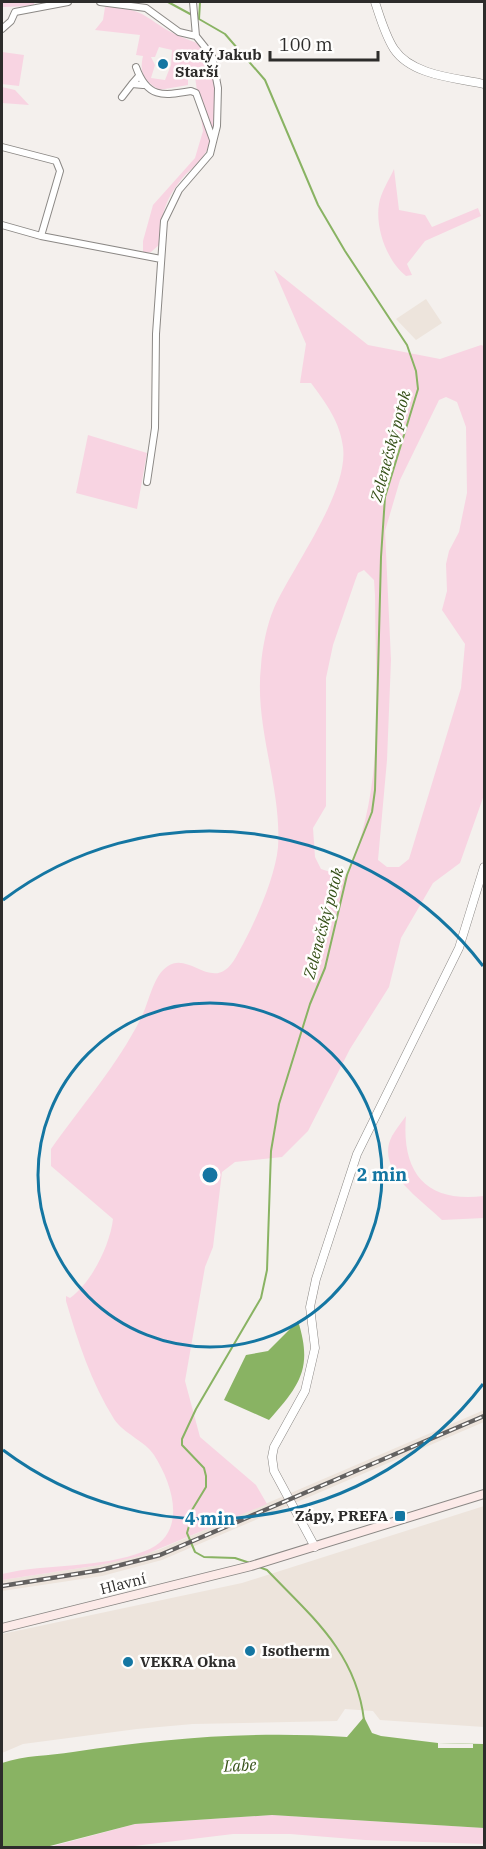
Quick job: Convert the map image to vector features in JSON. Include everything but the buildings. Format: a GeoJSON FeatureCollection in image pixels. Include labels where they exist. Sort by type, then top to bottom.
{"type":"FeatureCollection","features":[{"type":"Feature","properties":{"kind":"main road","name":"Hlavní"},"geometry":{"type":"LineString","coordinates":[[2,1628],[251,1566],[484,1494]]}},
{"type":"Feature","properties":{"kind":"street"},"geometry":{"type":"LineString","coordinates":[[2,29],[15,12],[44,4],[68,2]]}},
{"type":"Feature","properties":{"kind":"street"},"geometry":{"type":"LineString","coordinates":[[100,2],[146,8],[179,32],[196,36]]}},
{"type":"Feature","properties":{"kind":"street"},"geometry":{"type":"LineString","coordinates":[[147,482],[155,428],[156,334],[164,221],[179,190],[210,154],[213,141],[218,88],[212,56],[196,36],[193,2]]}},
{"type":"Feature","properties":{"kind":"street"},"geometry":{"type":"LineString","coordinates":[[375,2],[388,38],[402,58],[433,73],[484,84]]}},
{"type":"Feature","properties":{"kind":"street"},"geometry":{"type":"LineString","coordinates":[[136,67],[143,85]]}},
{"type":"Feature","properties":{"kind":"street"},"geometry":{"type":"LineString","coordinates":[[122,97],[140,76]]}},
{"type":"Feature","properties":{"kind":"street"},"geometry":{"type":"LineString","coordinates":[[132,84],[143,85],[167,95],[191,91],[196,93],[213,141]]}},
{"type":"Feature","properties":{"kind":"street"},"geometry":{"type":"LineString","coordinates":[[2,147],[56,161],[60,171],[41,236]]}},
{"type":"Feature","properties":{"kind":"street"},"geometry":{"type":"LineString","coordinates":[[2,225],[41,236],[161,259]]}},
{"type":"Feature","properties":{"kind":"street"},"geometry":{"type":"LineString","coordinates":[[315,1548],[274,1471],[272,1457],[280,1434],[305,1391],[315,1348],[310,1307],[316,1279],[357,1154],[459,948],[484,867]]}},
{"type":"Feature","properties":{"kind":"shaded area"},"geometry":{"type":"Polygon","coordinates":[[[2,2],[34,2],[34,6],[2,7],[2,2]]]}},
{"type":"Feature","properties":{"kind":"shaded area"},"geometry":{"type":"Polygon","coordinates":[[[105,7],[139,12],[179,36],[200,45],[207,53],[215,79],[215,111],[207,150],[179,182],[169,198],[161,224],[160,244],[151,252],[143,253],[143,241],[153,205],[195,158],[203,131],[195,77],[188,77],[188,85],[159,90],[142,72],[143,56],[136,55],[140,35],[95,30],[103,20],[105,7]],[[159,47],[155,57],[151,57],[155,65],[151,78],[165,80],[171,65],[172,50],[159,47]]]}},
{"type":"Feature","properties":{"kind":"shaded area"},"geometry":{"type":"Polygon","coordinates":[[[2,52],[24,55],[19,86],[2,84],[2,52]]]}},
{"type":"Feature","properties":{"kind":"shaded area"},"geometry":{"type":"Polygon","coordinates":[[[2,87],[15,90],[29,105],[2,103],[2,87]]]}},
{"type":"Feature","properties":{"kind":"shaded area"},"geometry":{"type":"Polygon","coordinates":[[[394,169],[399,210],[425,215],[432,227],[478,208],[481,216],[425,241],[407,264],[412,275],[406,276],[399,270],[388,253],[379,223],[380,200],[394,169]]]}},
{"type":"Feature","properties":{"kind":"shaded area"},"geometry":{"type":"Polygon","coordinates":[[[274,270],[368,345],[440,359],[481,345],[484,346],[484,795],[460,863],[433,883],[401,938],[389,987],[350,1049],[308,1131],[282,1157],[235,1162],[222,1172],[213,1247],[205,1267],[185,1381],[200,1437],[256,1485],[267,1504],[144,1555],[100,1565],[2,1580],[2,1574],[128,1557],[159,1544],[167,1534],[172,1522],[171,1495],[161,1467],[150,1450],[114,1419],[98,1391],[86,1362],[66,1301],[66,1296],[70,1298],[86,1283],[99,1262],[113,1219],[51,1166],[51,1149],[132,1036],[155,982],[163,970],[177,963],[211,973],[219,973],[228,968],[249,933],[272,874],[278,847],[278,825],[261,712],[260,689],[264,644],[274,608],[329,507],[343,465],[343,447],[339,429],[331,413],[311,383],[300,383],[306,344],[274,270]],[[446,397],[439,400],[400,480],[385,531],[391,660],[387,760],[378,860],[387,867],[399,867],[409,859],[461,688],[465,644],[442,610],[447,591],[446,564],[449,551],[459,532],[467,493],[466,427],[457,402],[446,397]],[[364,570],[358,573],[355,581],[333,645],[326,678],[326,806],[313,828],[315,857],[321,869],[346,877],[359,843],[368,808],[376,738],[374,580],[364,570]]]}},
{"type":"Feature","properties":{"kind":"shaded area"},"geometry":{"type":"Polygon","coordinates":[[[426,299],[442,323],[416,340],[396,319],[426,299]]]}},
{"type":"Feature","properties":{"kind":"shaded area"},"geometry":{"type":"Polygon","coordinates":[[[88,435],[147,453],[137,509],[76,493],[88,435]]]}},
{"type":"Feature","properties":{"kind":"shaded area"},"geometry":{"type":"Polygon","coordinates":[[[406,1116],[408,1154],[413,1169],[433,1189],[447,1195],[484,1196],[484,1218],[442,1220],[403,1183],[389,1161],[388,1149],[392,1136],[406,1116]]]}},
{"type":"Feature","properties":{"kind":"shaded area"},"geometry":{"type":"Polygon","coordinates":[[[484,1410],[484,1422],[162,1560],[102,1576],[2,1591],[2,1580],[100,1565],[158,1550],[484,1410]]]}},
{"type":"Feature","properties":{"kind":"shaded area"},"geometry":{"type":"Polygon","coordinates":[[[484,1506],[484,1727],[380,1720],[373,1711],[345,1709],[337,1721],[193,1724],[137,1729],[23,1744],[2,1753],[2,1634],[242,1583],[484,1506]]]}},
{"type":"Feature","properties":{"kind":"shaded area"},"geometry":{"type":"Polygon","coordinates":[[[272,1815],[484,1828],[484,1844],[365,1840],[290,1834],[233,1834],[126,1847],[46,1848],[135,1824],[272,1815]]]}},
{"type":"Feature","properties":{"kind":"water"},"geometry":{"type":"Polygon","coordinates":[[[298,1321],[304,1351],[301,1375],[289,1396],[269,1420],[224,1400],[246,1355],[268,1351],[298,1321]]]}},
{"type":"Feature","properties":{"kind":"water","name":"Labe"},"geometry":{"type":"Polygon","coordinates":[[[364,1717],[372,1733],[381,1736],[438,1743],[484,1744],[484,1828],[272,1815],[135,1824],[46,1847],[2,1847],[2,1763],[28,1757],[209,1737],[312,1735],[347,1737],[364,1717]]]}},
{"type":"Feature","properties":{"kind":"pier"},"geometry":{"type":"Polygon","coordinates":[[[438,1743],[473,1744],[473,1748],[438,1748],[438,1743]]]}},
{"type":"Feature","properties":{"kind":"waterway","name":"Zelenečský potok"},"geometry":{"type":"LineString","coordinates":[[168,2],[192,15]]}},
{"type":"Feature","properties":{"kind":"waterway","name":"Zelenečský potok"},"geometry":{"type":"LineString","coordinates":[[200,2],[199,19],[225,34],[265,80],[318,205],[345,251],[407,345],[416,371],[418,389],[385,497],[381,557],[375,790],[372,812],[347,875],[325,968],[310,1004],[279,1104],[271,1151],[267,1270],[261,1298],[196,1409],[182,1439],[182,1445],[204,1468],[206,1476],[206,1487],[192,1510],[187,1533],[195,1552],[204,1557],[235,1558],[250,1563]]}},
{"type":"Feature","properties":{"kind":"waterway","name":"Zelenečský potok"},"geometry":{"type":"LineString","coordinates":[[259,1567],[267,1570],[300,1603],[329,1637],[352,1674],[364,1720]]}},
{"type":"Feature","properties":{"kind":"railway"},"geometry":{"type":"LineString","coordinates":[[2,1586],[101,1570],[160,1555],[484,1416]]}},
{"type":"Feature","properties":{"kind":"place","name":"svatý Jakub Starší"},"geometry":{"type":"Point","coordinates":[163,64]}},
{"type":"Feature","properties":{"kind":"place","name":"Zápy, PREFA"},"geometry":{"type":"Point","coordinates":[400,1516]}},
{"type":"Feature","properties":{"kind":"place","name":"Isotherm"},"geometry":{"type":"Point","coordinates":[250,1651]}},
{"type":"Feature","properties":{"kind":"place","name":"VEKRA Okna"},"geometry":{"type":"Point","coordinates":[128,1662]}}]}
